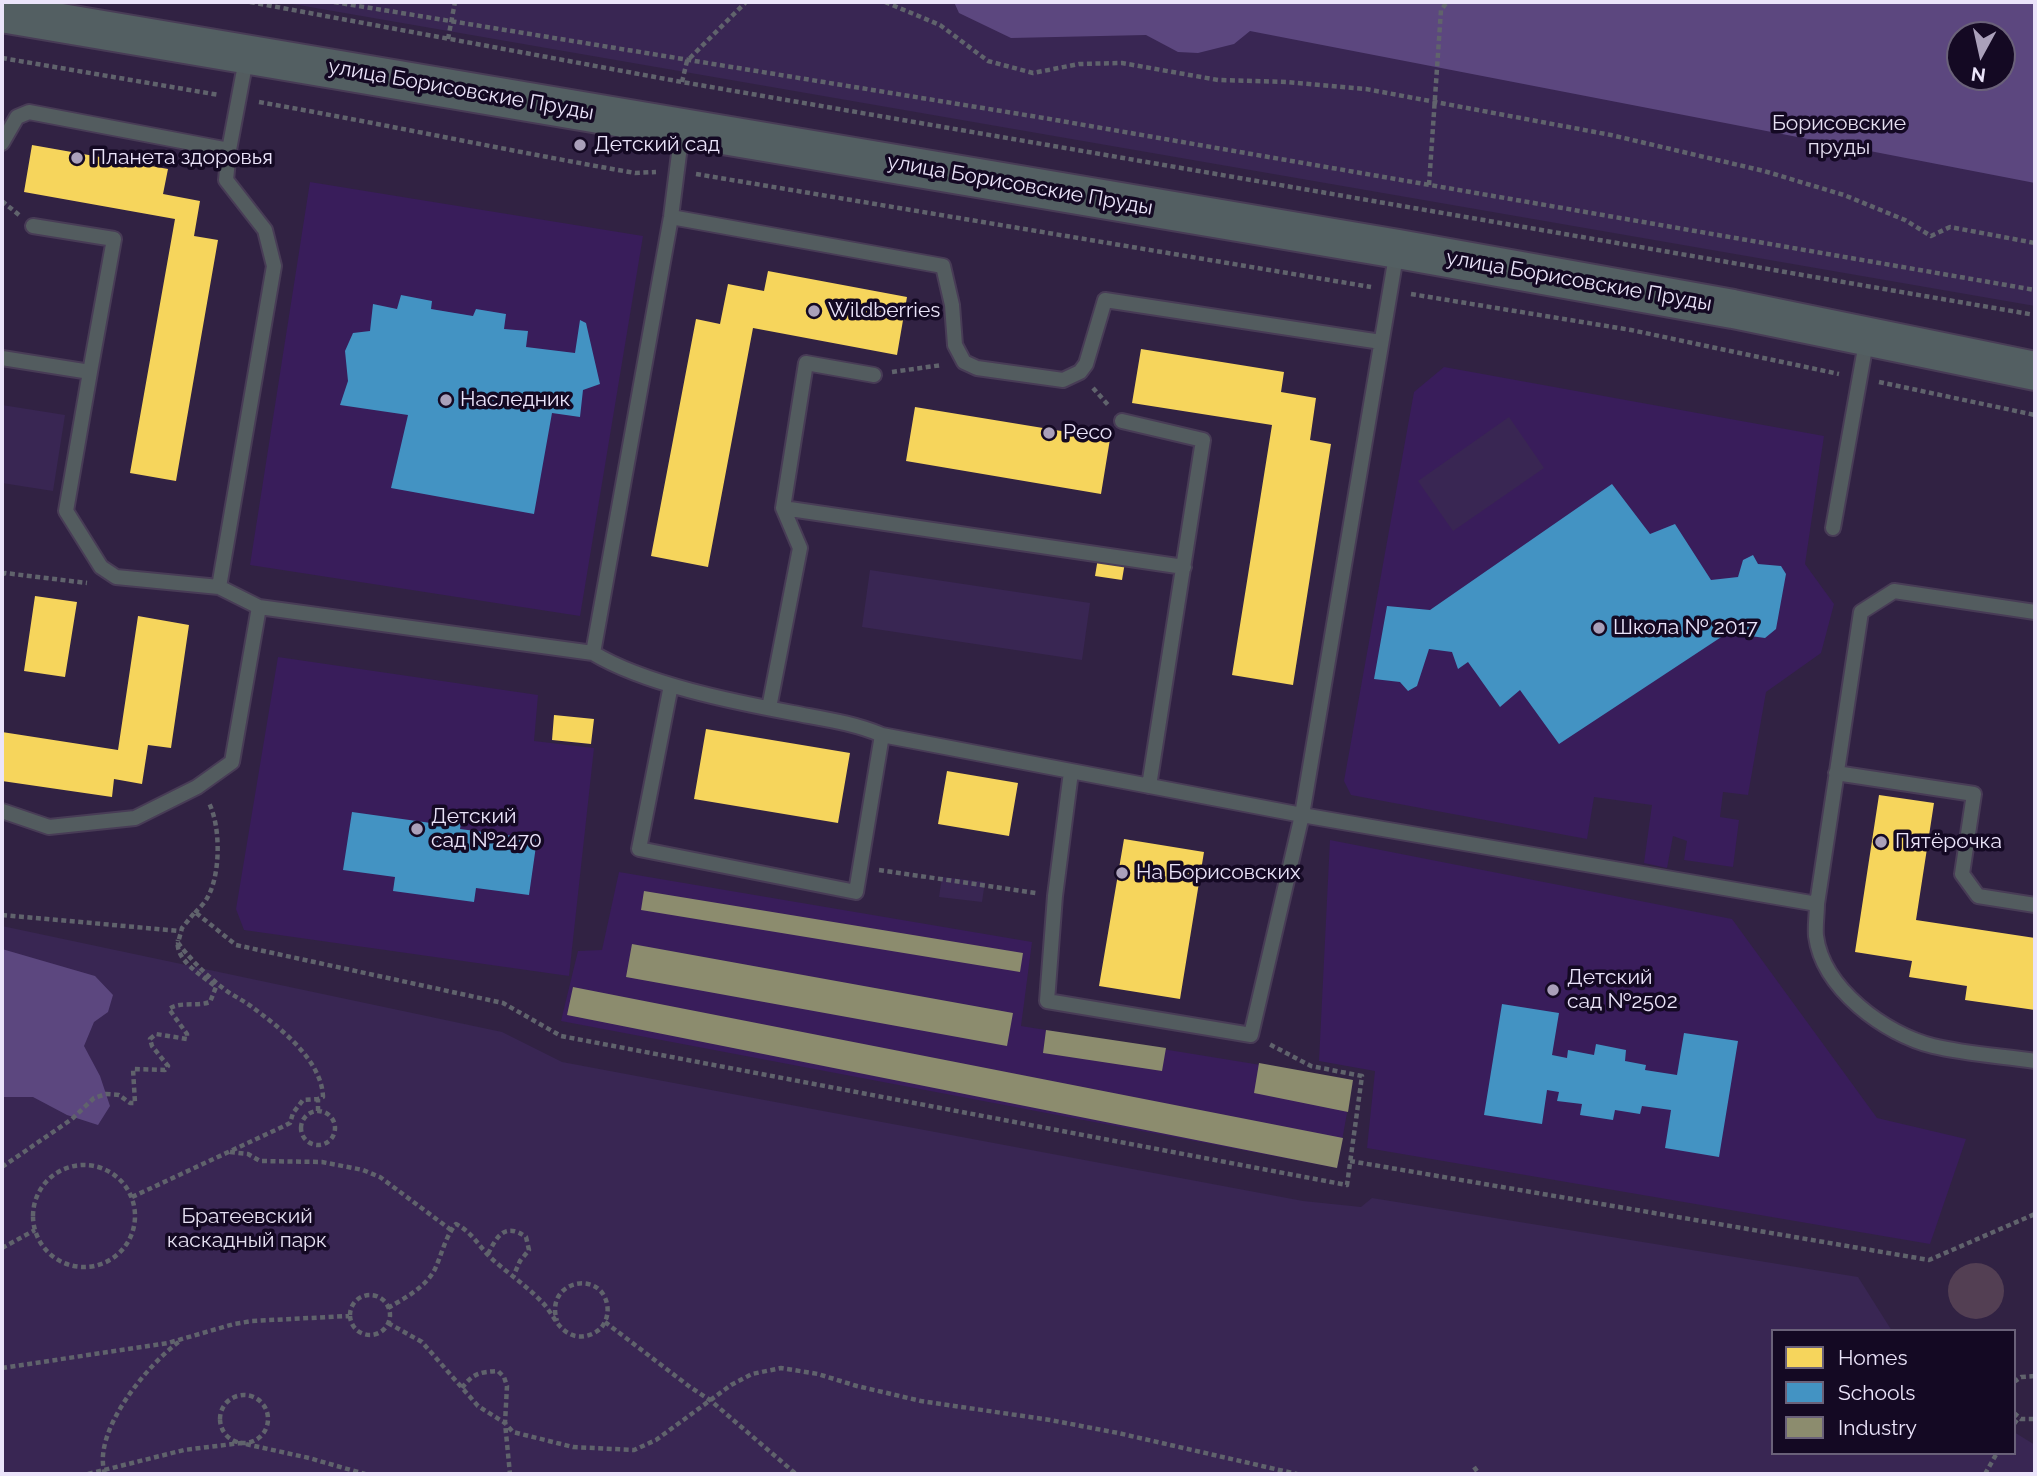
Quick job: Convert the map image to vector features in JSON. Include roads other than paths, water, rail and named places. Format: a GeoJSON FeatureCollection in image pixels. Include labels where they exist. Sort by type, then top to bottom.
{"type":"FeatureCollection","features":[{"type":"Feature","properties":{"kind":"main road","name":"улица Борисовские Пруды"},"geometry":{"type":"LineString","coordinates":[[2,13],[1398,249],[1733,309],[2035,371]]}},
{"type":"Feature","properties":{"kind":"lane"},"geometry":{"type":"LineString","coordinates":[[219,587],[274,266],[265,230],[226,180],[247,53]]}},
{"type":"Feature","properties":{"kind":"lane"},"geometry":{"type":"LineString","coordinates":[[2,142],[17,117],[29,112],[229,150]]}},
{"type":"Feature","properties":{"kind":"lane"},"geometry":{"type":"LineString","coordinates":[[593,653],[671,218],[683,127]]}},
{"type":"Feature","properties":{"kind":"lane"},"geometry":{"type":"LineString","coordinates":[[671,218],[943,266],[952,304],[955,345],[964,362],[977,368],[1063,380],[1080,372],[1086,364],[1105,300],[1381,342]]}},
{"type":"Feature","properties":{"kind":"lane"},"geometry":{"type":"LineString","coordinates":[[33,226],[114,239],[66,511],[101,567],[116,577],[219,587],[259,607],[593,653],[610,663],[671,685],[862,726],[882,735],[1302,816],[1817,904]]}},
{"type":"Feature","properties":{"kind":"lane"},"geometry":{"type":"LineString","coordinates":[[1072,772],[1055,896],[1047,1001],[1251,1035],[1302,816],[1398,249]]}},
{"type":"Feature","properties":{"kind":"lane"},"geometry":{"type":"LineString","coordinates":[[1833,528],[1867,335]]}},
{"type":"Feature","properties":{"kind":"lane"},"geometry":{"type":"LineString","coordinates":[[2,358],[90,372]]}},
{"type":"Feature","properties":{"kind":"lane"},"geometry":{"type":"LineString","coordinates":[[769,708],[800,548],[783,508],[806,363],[874,375]]}},
{"type":"Feature","properties":{"kind":"lane"},"geometry":{"type":"LineString","coordinates":[[1122,421],[1203,440],[1149,786]]}},
{"type":"Feature","properties":{"kind":"lane"},"geometry":{"type":"LineString","coordinates":[[783,508],[1184,567]]}},
{"type":"Feature","properties":{"kind":"lane"},"geometry":{"type":"LineString","coordinates":[[2035,612],[1894,591],[1861,612],[1817,904],[1816,937],[1828,970],[1846,995],[1888,1027],[1932,1045],[2035,1061]]}},
{"type":"Feature","properties":{"kind":"lane"},"geometry":{"type":"LineString","coordinates":[[2,811],[49,827],[135,818],[200,785],[232,762],[259,607]]}},
{"type":"Feature","properties":{"kind":"lane"},"geometry":{"type":"LineString","coordinates":[[671,685],[639,849],[856,892],[882,735]]}},
{"type":"Feature","properties":{"kind":"lane"},"geometry":{"type":"LineString","coordinates":[[1836,773],[1974,794],[1962,874],[1978,896],[2035,905]]}},
{"type":"Feature","properties":{"kind":"place","name":"Детский сад"},"geometry":{"type":"Point","coordinates":[580,145]}},
{"type":"Feature","properties":{"kind":"place","name":"Планета здоровья"},"geometry":{"type":"Point","coordinates":[77,158]}},
{"type":"Feature","properties":{"kind":"place","name":"Wildberries"},"geometry":{"type":"Point","coordinates":[814,311]}},
{"type":"Feature","properties":{"kind":"place","name":"Наследник"},"geometry":{"type":"Point","coordinates":[446,400]}},
{"type":"Feature","properties":{"kind":"place","name":"Ресо"},"geometry":{"type":"Point","coordinates":[1049,433]}},
{"type":"Feature","properties":{"kind":"place","name":"Школа № 2017"},"geometry":{"type":"Point","coordinates":[1599,628]}},
{"type":"Feature","properties":{"kind":"place","name":"Детский сад №2470"},"geometry":{"type":"Point","coordinates":[417,829]}},
{"type":"Feature","properties":{"kind":"place","name":"Пятёрочка"},"geometry":{"type":"Point","coordinates":[1881,842]}},
{"type":"Feature","properties":{"kind":"place","name":"На Борисовских"},"geometry":{"type":"Point","coordinates":[1122,873]}},
{"type":"Feature","properties":{"kind":"place","name":"Детский сад №2502"},"geometry":{"type":"Point","coordinates":[1553,990]}},
{"type":"Feature","properties":{"kind":"park label","name":"Борисовские пруды"},"geometry":{"type":"Point","coordinates":[1839,136]}},
{"type":"Feature","properties":{"kind":"park label","name":"Братеевский каскадный парк"},"geometry":{"type":"Point","coordinates":[247,1229]}}]}
